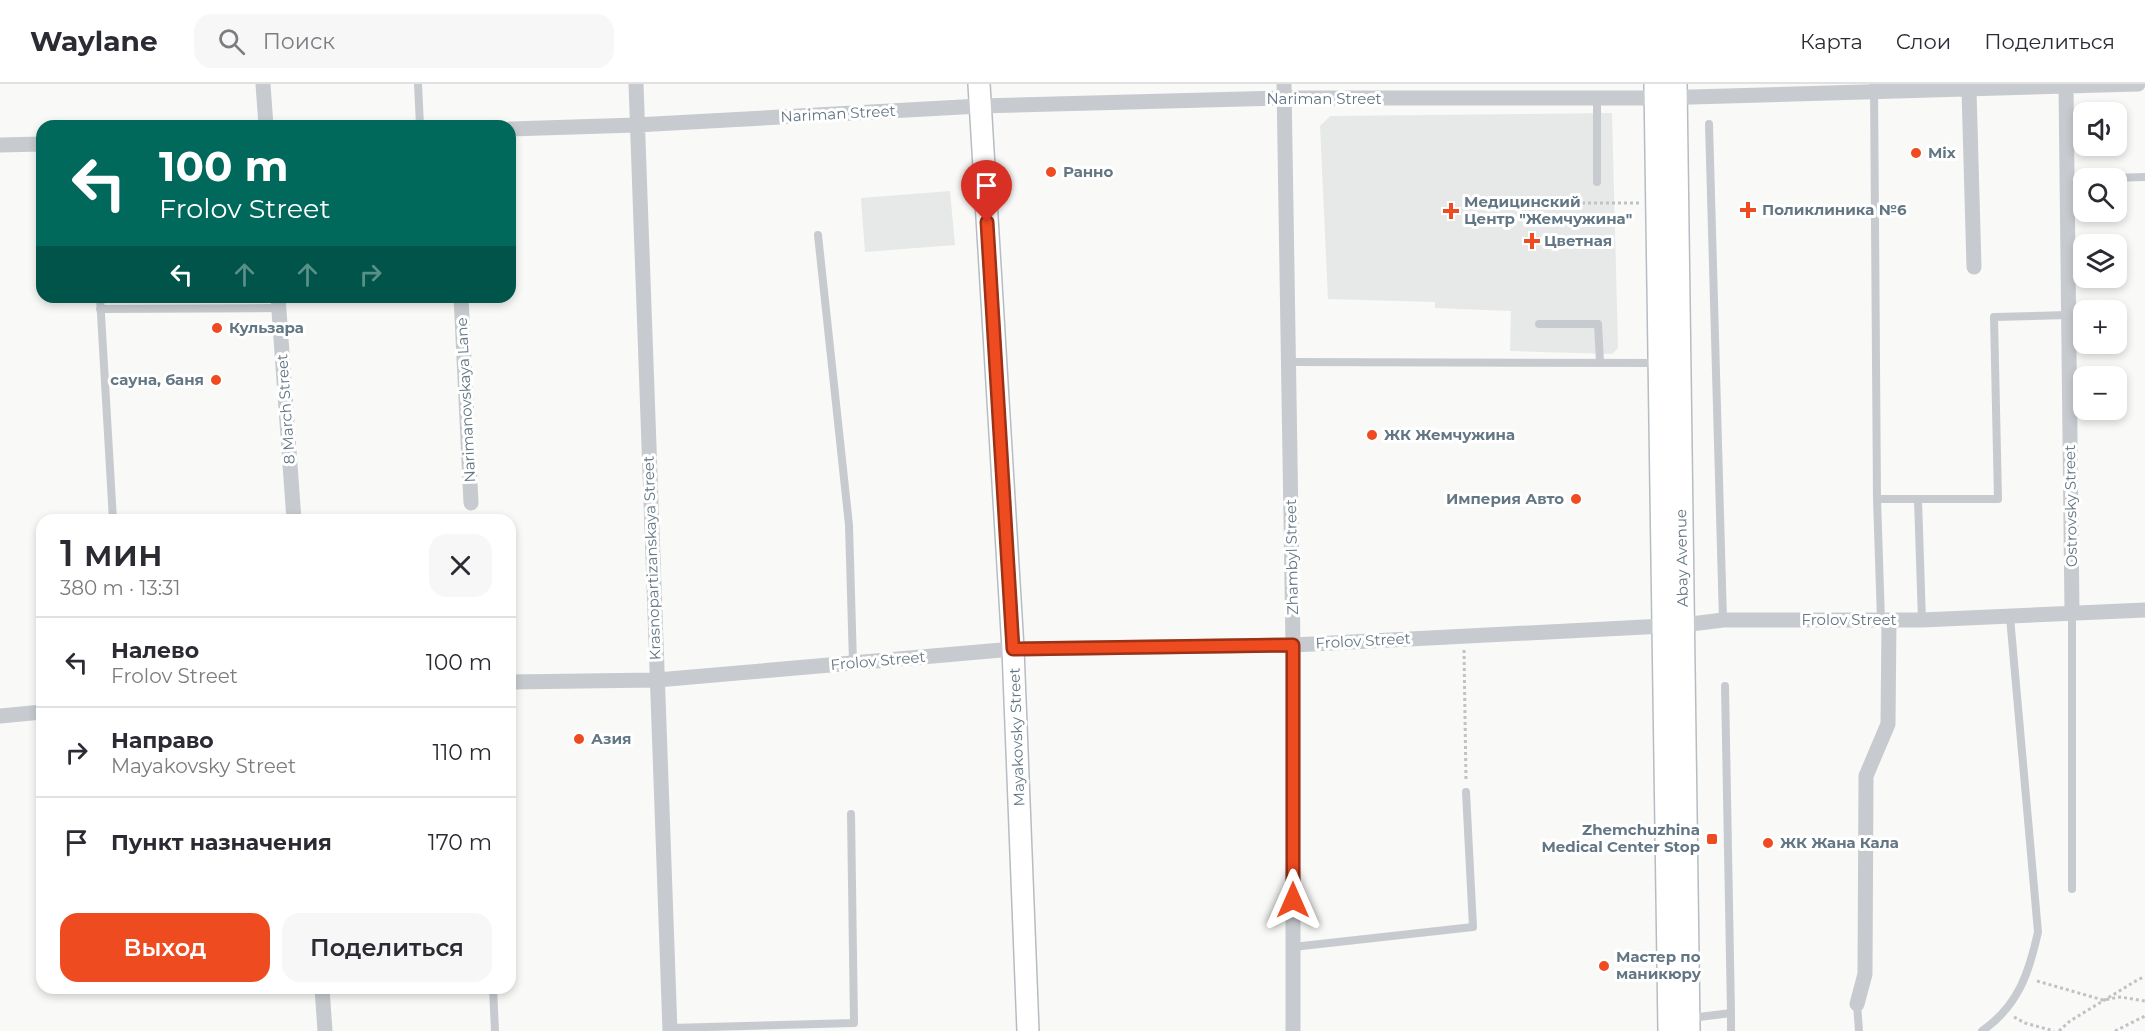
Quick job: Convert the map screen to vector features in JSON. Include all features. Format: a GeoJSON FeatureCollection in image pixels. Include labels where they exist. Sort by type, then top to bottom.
{"type":"FeatureCollection","features":[{"type":"Feature","properties":{"kind":"main road","name":"Mayakovsky Street"},"geometry":{"type":"LineString","coordinates":[[979,84],[1013,649],[1028,1031]]}},
{"type":"Feature","properties":{"kind":"main road","name":"Abay Avenue"},"geometry":{"type":"LineString","coordinates":[[1666,91],[1657,204],[1659,363],[1673,624],[1689,1024]]}},
{"type":"Feature","properties":{"kind":"main road","name":"Abay Avenue"},"geometry":{"type":"LineString","coordinates":[[1666,91],[1673,624],[1668,1031]]}},
{"type":"Feature","properties":{"kind":"street"},"geometry":{"type":"LineString","coordinates":[[262,84],[265,120]]}},
{"type":"Feature","properties":{"kind":"street","name":"Krasnopartizanskaya Street"},"geometry":{"type":"LineString","coordinates":[[636,84],[670,1029]]}},
{"type":"Feature","properties":{"kind":"street","name":"Nariman Street"},"geometry":{"type":"LineString","coordinates":[[516,129],[636,125],[1284,91],[1597,99],[1666,91],[1874,88],[1969,90],[2138,84]]}},
{"type":"Feature","properties":{"kind":"street","name":"Ostrovsky Street"},"geometry":{"type":"LineString","coordinates":[[2066,86],[2072,612]]}},
{"type":"Feature","properties":{"kind":"street"},"geometry":{"type":"LineString","coordinates":[[1969,90],[1974,267]]}},
{"type":"Feature","properties":{"kind":"street","name":"Zhambyl Street"},"geometry":{"type":"LineString","coordinates":[[1284,91],[1293,645],[1293,1031]]}},
{"type":"Feature","properties":{"kind":"street"},"geometry":{"type":"LineString","coordinates":[[0,145],[36,144]]}},
{"type":"Feature","properties":{"kind":"street","name":"8 March Street"},"geometry":{"type":"LineString","coordinates":[[278,303],[294,514]]}},
{"type":"Feature","properties":{"kind":"street","name":"Narimanovskaya Lane"},"geometry":{"type":"LineString","coordinates":[[461,303],[471,503]]}},
{"type":"Feature","properties":{"kind":"street","name":"Frolov Street"},"geometry":{"type":"LineString","coordinates":[[516,682],[657,680],[1013,649],[1293,645],[1724,620],[1923,620],[2145,610]]}},
{"type":"Feature","properties":{"kind":"street"},"geometry":{"type":"LineString","coordinates":[[1857,1004],[1865,974],[1866,776],[1888,724],[1885,620]]}},
{"type":"Feature","properties":{"kind":"street"},"geometry":{"type":"LineString","coordinates":[[0,716],[36,713]]}},
{"type":"Feature","properties":{"kind":"street"},"geometry":{"type":"LineString","coordinates":[[322,994],[325,1031]]}},
{"type":"Feature","properties":{"kind":"lane"},"geometry":{"type":"LineString","coordinates":[[418,84],[420,120]]}},
{"type":"Feature","properties":{"kind":"lane"},"geometry":{"type":"LineString","coordinates":[[1874,88],[1877,499],[1885,620]]}},
{"type":"Feature","properties":{"kind":"lane"},"geometry":{"type":"LineString","coordinates":[[1597,99],[1597,182]]}},
{"type":"Feature","properties":{"kind":"lane"},"geometry":{"type":"LineString","coordinates":[[1709,124],[1724,620]]}},
{"type":"Feature","properties":{"kind":"lane"},"geometry":{"type":"LineString","coordinates":[[2067,179],[2145,177]]}},
{"type":"Feature","properties":{"kind":"lane"},"geometry":{"type":"LineString","coordinates":[[818,235],[849,525],[853,663]]}},
{"type":"Feature","properties":{"kind":"lane"},"geometry":{"type":"LineString","coordinates":[[100,303],[113,514]]}},
{"type":"Feature","properties":{"kind":"lane"},"geometry":{"type":"LineString","coordinates":[[100,309],[278,303]]}},
{"type":"Feature","properties":{"kind":"lane"},"geometry":{"type":"LineString","coordinates":[[1877,499],[1998,499],[1994,317],[2068,315]]}},
{"type":"Feature","properties":{"kind":"lane"},"geometry":{"type":"LineString","coordinates":[[1539,324],[1598,324],[1600,362]]}},
{"type":"Feature","properties":{"kind":"lane"},"geometry":{"type":"LineString","coordinates":[[1288,362],[1659,363]]}},
{"type":"Feature","properties":{"kind":"lane"},"geometry":{"type":"LineString","coordinates":[[1918,500],[1923,620]]}},
{"type":"Feature","properties":{"kind":"lane","name":"Ostrovsky Street"},"geometry":{"type":"LineString","coordinates":[[2072,612],[2072,889]]}},
{"type":"Feature","properties":{"kind":"lane"},"geometry":{"type":"LineString","coordinates":[[1982,1031],[2015,999],[2030,968],[2038,932],[2010,617]]}},
{"type":"Feature","properties":{"kind":"lane"},"geometry":{"type":"LineString","coordinates":[[1725,686],[1731,1031]]}},
{"type":"Feature","properties":{"kind":"lane"},"geometry":{"type":"LineString","coordinates":[[1293,947],[1473,927],[1466,792]]}},
{"type":"Feature","properties":{"kind":"lane"},"geometry":{"type":"LineString","coordinates":[[670,1029],[854,1023],[851,814]]}},
{"type":"Feature","properties":{"kind":"lane"},"geometry":{"type":"LineString","coordinates":[[493,994],[495,1031]]}},
{"type":"Feature","properties":{"kind":"lane"},"geometry":{"type":"LineString","coordinates":[[1857,1004],[1859,1031]]}},
{"type":"Feature","properties":{"kind":"lane"},"geometry":{"type":"LineString","coordinates":[[1689,1024],[1731,1013]]}},
{"type":"Feature","properties":{"kind":"path"},"geometry":{"type":"LineString","coordinates":[[1552,203],[1657,204]]}},
{"type":"Feature","properties":{"kind":"path"},"geometry":{"type":"LineString","coordinates":[[1464,636],[1466,792]]}},
{"type":"Feature","properties":{"kind":"path"},"geometry":{"type":"LineString","coordinates":[[2060,1031],[2070,1021],[2103,1000],[2139,978],[2145,977]]}},
{"type":"Feature","properties":{"kind":"path"},"geometry":{"type":"LineString","coordinates":[[2025,978],[2103,1000],[2121,997],[2145,1001]]}},
{"type":"Feature","properties":{"kind":"path"},"geometry":{"type":"LineString","coordinates":[[2004,1012],[2025,1023],[2054,1031]]}},
{"type":"Feature","properties":{"kind":"path"},"geometry":{"type":"LineString","coordinates":[[2115,1031],[2145,1016]]}},
{"type":"Feature","properties":{"kind":"shaded area"},"geometry":{"type":"Polygon","coordinates":[[[1612,113],[1618,348],[1612,354],[1510,351],[1511,311],[1435,308],[1435,302],[1328,299],[1320,126],[1330,116],[1612,113]]]}},
{"type":"Feature","properties":{"kind":"shaded area"},"geometry":{"type":"Polygon","coordinates":[[[950,191],[955,245],[865,252],[861,198],[950,191]]]}},
{"type":"Feature","properties":{"kind":"place","name":"Mix"},"geometry":{"type":"Point","coordinates":[1916,153]}},
{"type":"Feature","properties":{"kind":"place","name":"Ранно"},"geometry":{"type":"Point","coordinates":[1051,172]}},
{"type":"Feature","properties":{"kind":"place","name":"Поликлиника №6"},"geometry":{"type":"Point","coordinates":[1748,210]}},
{"type":"Feature","properties":{"kind":"place","name":"Медицинский Центр \"Жемчужина\""},"geometry":{"type":"Point","coordinates":[1451,211]}},
{"type":"Feature","properties":{"kind":"place","name":"Цветная"},"geometry":{"type":"Point","coordinates":[1532,241]}},
{"type":"Feature","properties":{"kind":"place","name":"Кульзара"},"geometry":{"type":"Point","coordinates":[217,328]}},
{"type":"Feature","properties":{"kind":"place","name":"сауна, баня"},"geometry":{"type":"Point","coordinates":[216,380]}},
{"type":"Feature","properties":{"kind":"place","name":"ЖК Жемчужина"},"geometry":{"type":"Point","coordinates":[1372,435]}},
{"type":"Feature","properties":{"kind":"place","name":"Империя Авто"},"geometry":{"type":"Point","coordinates":[1576,499]}},
{"type":"Feature","properties":{"kind":"place","name":"Азия"},"geometry":{"type":"Point","coordinates":[579,739]}},
{"type":"Feature","properties":{"kind":"place","name":"Zhemchuzhina Medical Center Stop"},"geometry":{"type":"Point","coordinates":[1712,839]}},
{"type":"Feature","properties":{"kind":"place","name":"ЖК Жана Кала"},"geometry":{"type":"Point","coordinates":[1768,843]}},
{"type":"Feature","properties":{"kind":"place","name":"Мастер по маникюру"},"geometry":{"type":"Point","coordinates":[1604,966]}},
{"type":"Feature","properties":{"kind":"route"},"geometry":{"type":"LineString","coordinates":[[987,222],[1013,649],[1293,645],[1293,900]]}}]}
